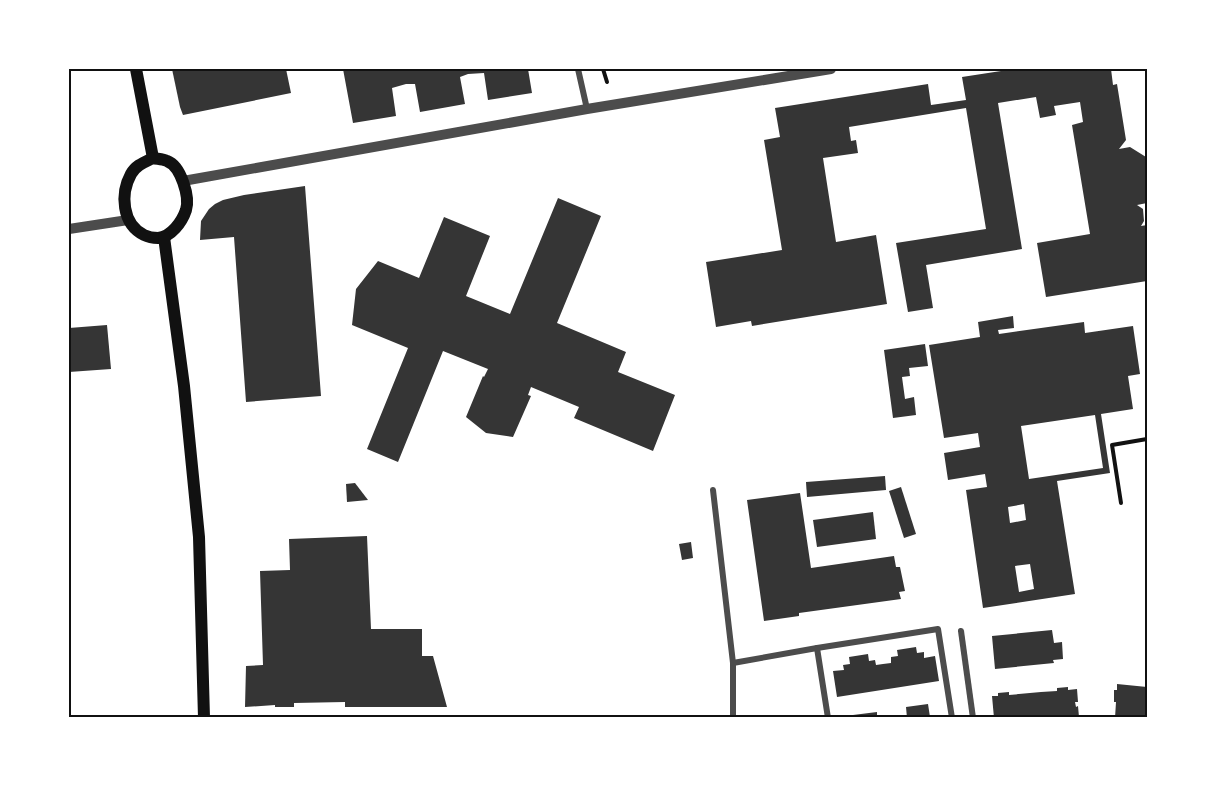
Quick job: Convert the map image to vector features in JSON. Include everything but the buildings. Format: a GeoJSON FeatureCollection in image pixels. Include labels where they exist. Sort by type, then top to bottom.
{"type":"FeatureCollection","features":[{"type":"Feature","properties":{"kind":"main road"},"geometry":{"type":"LineString","coordinates":[[136,69],[153,158]]}},
{"type":"Feature","properties":{"kind":"main road"},"geometry":{"type":"LineString","coordinates":[[153,158],[169,161],[183,181],[187,209],[173,231],[164,237],[155,239],[135,230],[128,220],[124,198],[132,173],[139,165],[153,158]]}},
{"type":"Feature","properties":{"kind":"main road"},"geometry":{"type":"LineString","coordinates":[[164,237],[177,324],[196,493],[204,718]]}},
{"type":"Feature","properties":{"kind":"street"},"geometry":{"type":"LineString","coordinates":[[578,69],[587,109]]}},
{"type":"Feature","properties":{"kind":"street"},"geometry":{"type":"LineString","coordinates":[[183,181],[587,109],[831,69]]}},
{"type":"Feature","properties":{"kind":"street"},"geometry":{"type":"LineString","coordinates":[[69,230],[128,220]]}},
{"type":"Feature","properties":{"kind":"street"},"geometry":{"type":"LineString","coordinates":[[713,490],[733,663],[733,718]]}},
{"type":"Feature","properties":{"kind":"street"},"geometry":{"type":"LineString","coordinates":[[733,663],[938,629],[952,718]]}},
{"type":"Feature","properties":{"kind":"street"},"geometry":{"type":"LineString","coordinates":[[960,631],[973,718]]}},
{"type":"Feature","properties":{"kind":"street"},"geometry":{"type":"LineString","coordinates":[[816,648],[828,718]]}},
{"type":"Feature","properties":{"kind":"path"},"geometry":{"type":"LineString","coordinates":[[603,69],[607,82]]}},
{"type":"Feature","properties":{"kind":"path"},"geometry":{"type":"LineString","coordinates":[[1121,503],[1112,445],[1147,439]]}}]}
